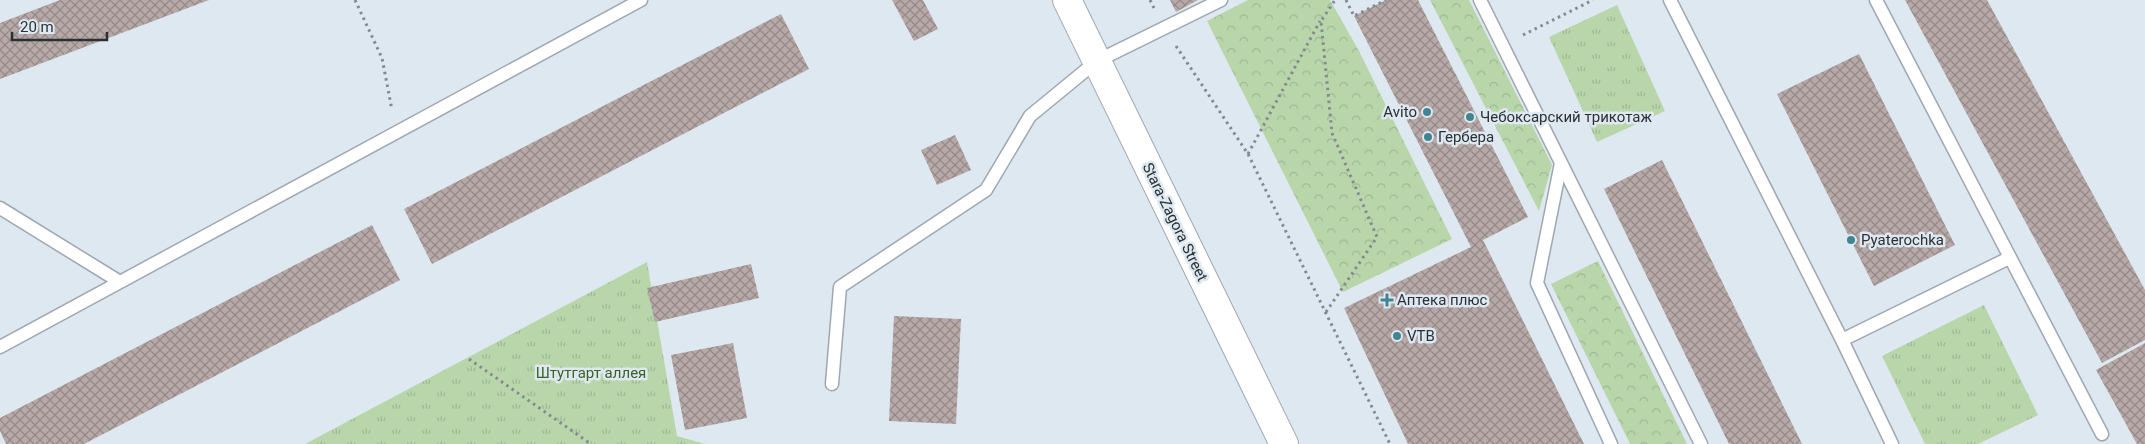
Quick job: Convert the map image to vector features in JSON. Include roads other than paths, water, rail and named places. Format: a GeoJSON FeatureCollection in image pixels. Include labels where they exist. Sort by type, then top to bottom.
{"type":"FeatureCollection","features":[{"type":"Feature","properties":{"kind":"main road","name":"Stara-Zagora Street"},"geometry":{"type":"LineString","coordinates":[[1067,0],[1284,444]]}},
{"type":"Feature","properties":{"kind":"lane"},"geometry":{"type":"LineString","coordinates":[[0,347],[641,0]]}},
{"type":"Feature","properties":{"kind":"lane"},"geometry":{"type":"LineString","coordinates":[[832,384],[840,287],[986,190],[1030,116],[1097,61],[1221,0]]}},
{"type":"Feature","properties":{"kind":"lane"},"geometry":{"type":"LineString","coordinates":[[1480,0],[1701,444]]}},
{"type":"Feature","properties":{"kind":"lane"},"geometry":{"type":"LineString","coordinates":[[1670,0],[1842,340],[1892,444]]}},
{"type":"Feature","properties":{"kind":"lane"},"geometry":{"type":"LineString","coordinates":[[1876,0],[2102,434]]}},
{"type":"Feature","properties":{"kind":"lane"},"geometry":{"type":"LineString","coordinates":[[1561,164],[1537,283],[1611,444]]}},
{"type":"Feature","properties":{"kind":"lane"},"geometry":{"type":"LineString","coordinates":[[0,208],[120,282]]}},
{"type":"Feature","properties":{"kind":"lane"},"geometry":{"type":"LineString","coordinates":[[1842,340],[2010,258]]}},
{"type":"Feature","properties":{"kind":"place","name":"Avito"},"geometry":{"type":"Point","coordinates":[1427,112]}},
{"type":"Feature","properties":{"kind":"place","name":"Чебоксарский трикотаж"},"geometry":{"type":"Point","coordinates":[1470,117]}},
{"type":"Feature","properties":{"kind":"place","name":"Гербера"},"geometry":{"type":"Point","coordinates":[1428,137]}},
{"type":"Feature","properties":{"kind":"place","name":"Pyaterochka"},"geometry":{"type":"Point","coordinates":[1851,240]}},
{"type":"Feature","properties":{"kind":"place","name":"Аптека плюс"},"geometry":{"type":"Point","coordinates":[1387,300]}},
{"type":"Feature","properties":{"kind":"place","name":"VTB"},"geometry":{"type":"Point","coordinates":[1397,336]}},
{"type":"Feature","properties":{"kind":"park label","name":"Штутгарт аллея"},"geometry":{"type":"Point","coordinates":[591,373]}}]}
